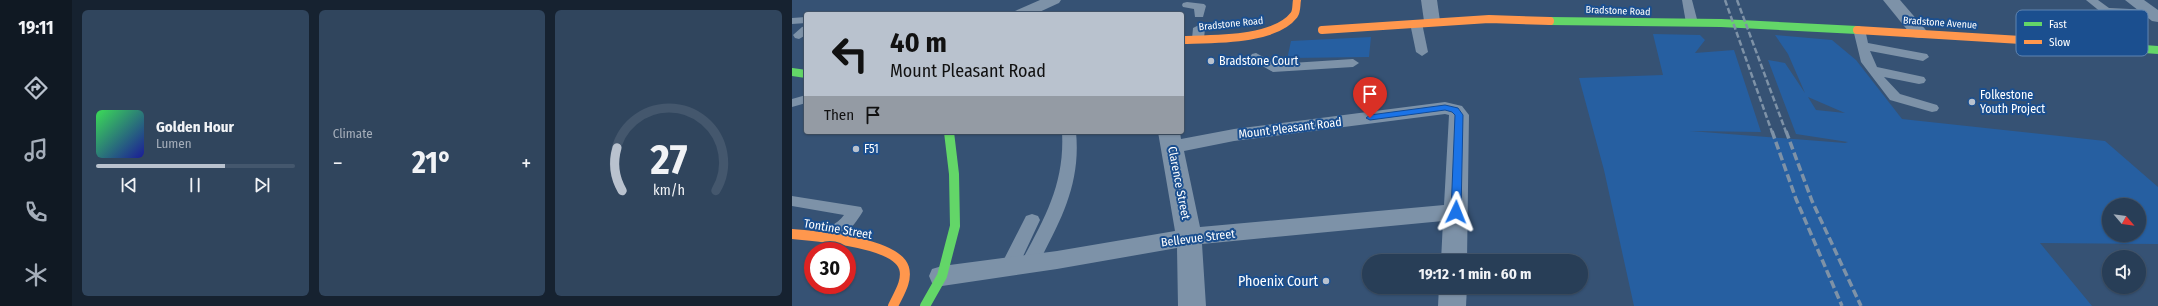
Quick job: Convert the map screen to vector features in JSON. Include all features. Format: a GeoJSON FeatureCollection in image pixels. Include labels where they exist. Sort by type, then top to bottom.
{"type":"FeatureCollection","features":[{"type":"Feature","properties":{"kind":"street"},"geometry":{"type":"LineString","coordinates":[[1026,12],[1053,0]]}},
{"type":"Feature","properties":{"kind":"street","name":"Bradstone Road"},"geometry":{"type":"LineString","coordinates":[[1184,39],[1198,34],[1257,39],[1290,22],[1297,14],[1298,0]]}},
{"type":"Feature","properties":{"kind":"street"},"geometry":{"type":"LineString","coordinates":[[1424,22],[1430,0]]}},
{"type":"Feature","properties":{"kind":"street"},"geometry":{"type":"LineString","coordinates":[[1891,0],[1919,33]]}},
{"type":"Feature","properties":{"kind":"street"},"geometry":{"type":"LineString","coordinates":[[2133,0],[2147,10]]}},
{"type":"Feature","properties":{"kind":"street","name":"Bradstone Road"},"geometry":{"type":"LineString","coordinates":[[1322,30],[1424,22],[1543,19],[1721,23]]}},
{"type":"Feature","properties":{"kind":"street","name":"Bradstone Avenue"},"geometry":{"type":"LineString","coordinates":[[1721,23],[1859,29],[2016,40]]}},
{"type":"Feature","properties":{"kind":"street","name":"Bradstone Avenue"},"geometry":{"type":"LineString","coordinates":[[2148,49],[2158,50]]}},
{"type":"Feature","properties":{"kind":"street"},"geometry":{"type":"LineString","coordinates":[[792,72],[804,74]]}},
{"type":"Feature","properties":{"kind":"street","name":"Mount Pleasant Road"},"geometry":{"type":"LineString","coordinates":[[1171,140],[1234,135],[1445,108],[1455,110],[1459,115],[1456,212]]}},
{"type":"Feature","properties":{"kind":"street"},"geometry":{"type":"LineString","coordinates":[[925,306],[942,276],[955,226],[954,174],[949,134]]}},
{"type":"Feature","properties":{"kind":"street","name":"Clarence Street"},"geometry":{"type":"LineString","coordinates":[[1171,140],[1189,237],[1192,306]]}},
{"type":"Feature","properties":{"kind":"street"},"geometry":{"type":"LineString","coordinates":[[1454,254],[1456,212]]}},
{"type":"Feature","properties":{"kind":"street","name":"Bellevue Street"},"geometry":{"type":"LineString","coordinates":[[942,276],[1189,237],[1456,212]]}},
{"type":"Feature","properties":{"kind":"street","name":"Tontine Street"},"geometry":{"type":"LineString","coordinates":[[792,234],[826,238],[879,249],[894,257],[903,265],[905,278],[893,306]]}},
{"type":"Feature","properties":{"kind":"street"},"geometry":{"type":"LineString","coordinates":[[1452,306],[1453,294]]}},
{"type":"Feature","properties":{"kind":"lane"},"geometry":{"type":"LineString","coordinates":[[1687,0],[1692,23]]}},
{"type":"Feature","properties":{"kind":"lane"},"geometry":{"type":"LineString","coordinates":[[2091,0],[2105,10]]}},
{"type":"Feature","properties":{"kind":"lane"},"geometry":{"type":"LineString","coordinates":[[1187,5],[1200,6],[1200,15]]}},
{"type":"Feature","properties":{"kind":"lane"},"geometry":{"type":"LineString","coordinates":[[792,21],[804,20]]}},
{"type":"Feature","properties":{"kind":"lane"},"geometry":{"type":"LineString","coordinates":[[1422,52],[1424,22]]}},
{"type":"Feature","properties":{"kind":"lane"},"geometry":{"type":"LineString","coordinates":[[1859,29],[1867,62],[1895,97],[1932,108]]}},
{"type":"Feature","properties":{"kind":"lane"},"geometry":{"type":"LineString","coordinates":[[1863,46],[1923,57]]}},
{"type":"Feature","properties":{"kind":"lane"},"geometry":{"type":"LineString","coordinates":[[1256,57],[1273,68],[1353,63]]}},
{"type":"Feature","properties":{"kind":"lane"},"geometry":{"type":"LineString","coordinates":[[1872,70],[1919,80]]}},
{"type":"Feature","properties":{"kind":"lane"},"geometry":{"type":"LineString","coordinates":[[792,103],[804,100]]}},
{"type":"Feature","properties":{"kind":"lane"},"geometry":{"type":"LineString","coordinates":[[1019,265],[1056,214],[1063,197],[1072,151],[1069,134]]}},
{"type":"Feature","properties":{"kind":"lane"},"geometry":{"type":"LineString","coordinates":[[792,201],[855,211],[847,223],[826,238]]}},
{"type":"Feature","properties":{"kind":"lane"},"geometry":{"type":"LineString","coordinates":[[1019,265],[1032,220]]}},
{"type":"Feature","properties":{"kind":"shaded area"},"geometry":{"type":"Polygon","coordinates":[[[1653,34],[1700,35],[1705,40],[1695,53],[1734,50],[1761,132],[1690,131],[1845,143],[1848,142],[1796,134],[1768,60],[1785,63],[1805,93],[1788,54],[1775,35],[1832,40],[1856,60],[1902,119],[2105,141],[2158,187],[2158,244],[2040,243],[2092,306],[1634,306],[1604,170],[1579,78],[1663,75],[1653,34]],[[1808,97],[1816,110],[1845,113],[1808,97]]]}},
{"type":"Feature","properties":{"kind":"shaded area"},"geometry":{"type":"Polygon","coordinates":[[[1371,37],[1369,57],[1289,58],[1288,55],[1291,41],[1371,37]]]}},
{"type":"Feature","properties":{"kind":"railway"},"geometry":{"type":"LineString","coordinates":[[1725,0],[1772,132]]}},
{"type":"Feature","properties":{"kind":"railway"},"geometry":{"type":"LineString","coordinates":[[1737,0],[1786,132]]}},
{"type":"Feature","properties":{"kind":"railway"},"geometry":{"type":"LineString","coordinates":[[1772,131],[1796,199],[1842,306]]}},
{"type":"Feature","properties":{"kind":"railway"},"geometry":{"type":"LineString","coordinates":[[1786,131],[1812,201],[1861,306]]}},
{"type":"Feature","properties":{"kind":"traffic: fast"},"geometry":{"type":"LineString","coordinates":[[1550,21],[1721,23],[1857,30]]}},
{"type":"Feature","properties":{"kind":"traffic: fast"},"geometry":{"type":"LineString","coordinates":[[2148,49],[2158,50]]}},
{"type":"Feature","properties":{"kind":"traffic: fast"},"geometry":{"type":"LineString","coordinates":[[792,72],[804,74]]}},
{"type":"Feature","properties":{"kind":"traffic: fast"},"geometry":{"type":"LineString","coordinates":[[925,306],[942,276],[955,226],[954,174],[949,134]]}},
{"type":"Feature","properties":{"kind":"traffic: slow"},"geometry":{"type":"LineString","coordinates":[[1184,40],[1252,35],[1271,30],[1286,23],[1295,13],[1297,0]]}},
{"type":"Feature","properties":{"kind":"traffic: slow"},"geometry":{"type":"LineString","coordinates":[[1322,30],[1489,19],[1550,21]]}},
{"type":"Feature","properties":{"kind":"traffic: slow"},"geometry":{"type":"LineString","coordinates":[[1857,30],[2016,40]]}},
{"type":"Feature","properties":{"kind":"traffic: slow"},"geometry":{"type":"LineString","coordinates":[[792,234],[852,242],[884,251],[896,257],[903,265],[905,275],[893,306]]}},
{"type":"Feature","properties":{"kind":"place","name":"Bradstone Court"},"geometry":{"type":"Point","coordinates":[1211,61]}},
{"type":"Feature","properties":{"kind":"place","name":"Folkestone Youth Project"},"geometry":{"type":"Point","coordinates":[1972,102]}},
{"type":"Feature","properties":{"kind":"place","name":"F51"},"geometry":{"type":"Point","coordinates":[856,149]}},
{"type":"Feature","properties":{"kind":"place","name":"Phoenix Court"},"geometry":{"type":"Point","coordinates":[1326,281]}},
{"type":"Feature","properties":{"kind":"route"},"geometry":{"type":"LineString","coordinates":[[1370,118],[1445,108],[1455,110],[1459,115],[1456,212]]}}]}
